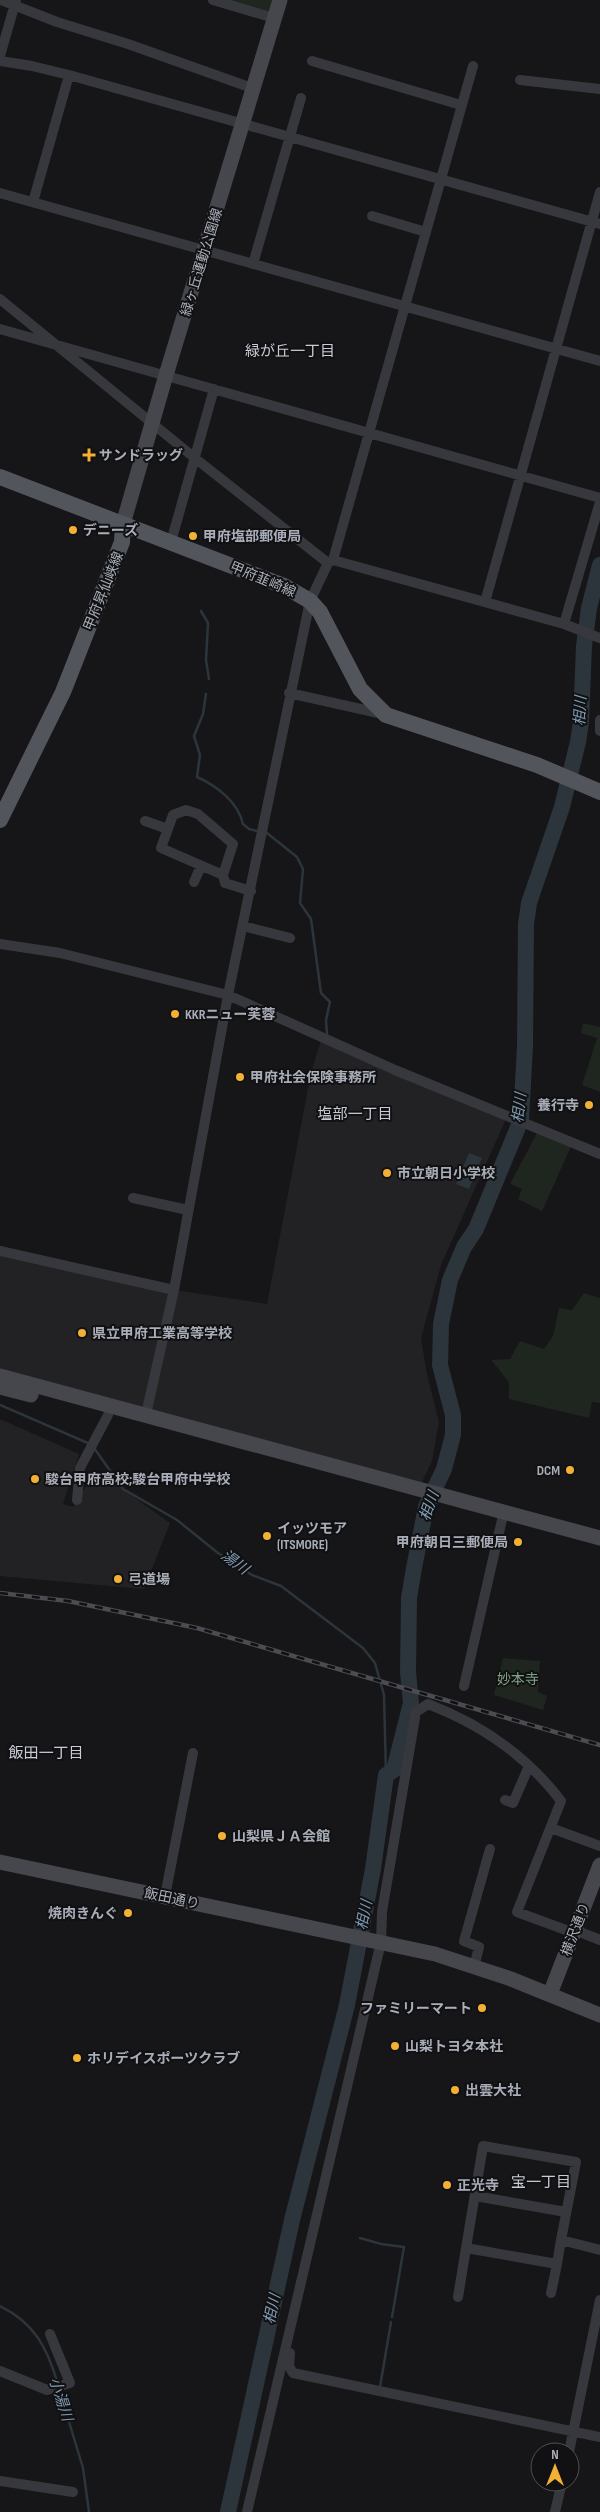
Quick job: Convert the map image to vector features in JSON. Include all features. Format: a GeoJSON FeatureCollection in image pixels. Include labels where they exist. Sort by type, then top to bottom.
{"type":"FeatureCollection","features":[{"type":"Feature","properties":{"kind":"main road","name":"甲府韮崎線"},"geometry":{"type":"LineString","coordinates":[[0,477],[284,586],[310,601],[320,612],[360,689],[386,715],[558,773],[594,789]]}},
{"type":"Feature","properties":{"kind":"main road","name":"甲府昇仙峡線"},"geometry":{"type":"LineString","coordinates":[[0,799],[36,726],[114,538],[123,524]]}},
{"type":"Feature","properties":{"kind":"main road","name":"甲府昇仙峡線"},"geometry":{"type":"LineString","coordinates":[[0,820],[63,692],[122,542],[123,524]]}},
{"type":"Feature","properties":{"kind":"street"},"geometry":{"type":"LineString","coordinates":[[1,0],[16,2],[57,22],[128,44],[252,88]]}},
{"type":"Feature","properties":{"kind":"street"},"geometry":{"type":"LineString","coordinates":[[213,0],[274,18]]}},
{"type":"Feature","properties":{"kind":"street","name":"緑ヶ丘運動公園線"},"geometry":{"type":"LineString","coordinates":[[123,524],[241,124],[280,0]]}},
{"type":"Feature","properties":{"kind":"street"},"geometry":{"type":"LineString","coordinates":[[0,56],[16,2]]}},
{"type":"Feature","properties":{"kind":"street"},"geometry":{"type":"LineString","coordinates":[[0,61],[69,75],[596,223]]}},
{"type":"Feature","properties":{"kind":"street"},"geometry":{"type":"LineString","coordinates":[[312,61],[461,105]]}},
{"type":"Feature","properties":{"kind":"street"},"geometry":{"type":"LineString","coordinates":[[146,1414],[174,1290],[228,995],[289,694],[310,601],[330,562],[369,433],[473,66]]}},
{"type":"Feature","properties":{"kind":"street"},"geometry":{"type":"LineString","coordinates":[[33,202],[69,75]]}},
{"type":"Feature","properties":{"kind":"street"},"geometry":{"type":"LineString","coordinates":[[520,80],[600,89]]}},
{"type":"Feature","properties":{"kind":"street"},"geometry":{"type":"LineString","coordinates":[[254,264],[301,98]]}},
{"type":"Feature","properties":{"kind":"street"},"geometry":{"type":"LineString","coordinates":[[485,602],[519,474],[596,223],[600,192]]}},
{"type":"Feature","properties":{"kind":"street"},"geometry":{"type":"LineString","coordinates":[[0,193],[600,361]]}},
{"type":"Feature","properties":{"kind":"street"},"geometry":{"type":"LineString","coordinates":[[372,216],[426,232]]}},
{"type":"Feature","properties":{"kind":"street"},"geometry":{"type":"LineString","coordinates":[[0,299],[196,459],[330,562],[485,602],[565,625],[600,638]]}},
{"type":"Feature","properties":{"kind":"street"},"geometry":{"type":"LineString","coordinates":[[0,329],[600,498]]}},
{"type":"Feature","properties":{"kind":"street"},"geometry":{"type":"LineString","coordinates":[[172,542],[214,388]]}},
{"type":"Feature","properties":{"kind":"street"},"geometry":{"type":"LineString","coordinates":[[565,625],[600,502]]}},
{"type":"Feature","properties":{"kind":"street"},"geometry":{"type":"LineString","coordinates":[[289,694],[386,715]]}},
{"type":"Feature","properties":{"kind":"street"},"geometry":{"type":"LineString","coordinates":[[600,720],[600,730]]}},
{"type":"Feature","properties":{"kind":"street"},"geometry":{"type":"LineString","coordinates":[[222,875],[161,848],[173,816],[186,810],[198,814],[233,844],[222,875],[225,883],[250,891]]}},
{"type":"Feature","properties":{"kind":"street"},"geometry":{"type":"LineString","coordinates":[[145,821],[168,828]]}},
{"type":"Feature","properties":{"kind":"street"},"geometry":{"type":"LineString","coordinates":[[194,882],[201,866]]}},
{"type":"Feature","properties":{"kind":"street"},"geometry":{"type":"LineString","coordinates":[[243,926],[290,938]]}},
{"type":"Feature","properties":{"kind":"street"},"geometry":{"type":"LineString","coordinates":[[0,944],[60,953],[228,995],[395,1070],[600,1154]]}},
{"type":"Feature","properties":{"kind":"street"},"geometry":{"type":"LineString","coordinates":[[133,1198],[188,1210]]}},
{"type":"Feature","properties":{"kind":"street"},"geometry":{"type":"LineString","coordinates":[[0,1251],[174,1290]]}},
{"type":"Feature","properties":{"kind":"street"},"geometry":{"type":"LineString","coordinates":[[0,1376],[146,1414],[418,1493]]}},
{"type":"Feature","properties":{"kind":"street"},"geometry":{"type":"LineString","coordinates":[[0,1387],[445,1500],[600,1546]]}},
{"type":"Feature","properties":{"kind":"street"},"geometry":{"type":"LineString","coordinates":[[77,1500],[80,1468],[108,1415]]}},
{"type":"Feature","properties":{"kind":"street"},"geometry":{"type":"LineString","coordinates":[[503,1516],[600,1538]]}},
{"type":"Feature","properties":{"kind":"street"},"geometry":{"type":"LineString","coordinates":[[464,1686],[503,1516]]}},
{"type":"Feature","properties":{"kind":"street"},"geometry":{"type":"LineString","coordinates":[[247,2512],[334,2144],[379,1942],[382,1912],[416,1712],[428,1704],[455,1714],[482,1730],[519,1756],[561,1801],[517,1912],[600,1940]]}},
{"type":"Feature","properties":{"kind":"street"},"geometry":{"type":"LineString","coordinates":[[165,1896],[193,1753]]}},
{"type":"Feature","properties":{"kind":"street"},"geometry":{"type":"LineString","coordinates":[[505,1800],[513,1803],[529,1766]]}},
{"type":"Feature","properties":{"kind":"street"},"geometry":{"type":"LineString","coordinates":[[551,1828],[600,1846]]}},
{"type":"Feature","properties":{"kind":"street"},"geometry":{"type":"LineString","coordinates":[[474,1966],[479,1947],[464,1941],[490,1849]]}},
{"type":"Feature","properties":{"kind":"street","name":"飯田通り"},"geometry":{"type":"LineString","coordinates":[[0,1862],[379,1942]]}},
{"type":"Feature","properties":{"kind":"street","name":"横沢通り"},"geometry":{"type":"LineString","coordinates":[[550,1994],[600,1865]]}},
{"type":"Feature","properties":{"kind":"street"},"geometry":{"type":"LineString","coordinates":[[379,1942],[435,1954],[474,1966],[550,1994],[600,2016]]}},
{"type":"Feature","properties":{"kind":"street"},"geometry":{"type":"LineString","coordinates":[[458,2297],[484,2146],[576,2162],[551,2293]]}},
{"type":"Feature","properties":{"kind":"street"},"geometry":{"type":"LineString","coordinates":[[475,2196],[566,2212]]}},
{"type":"Feature","properties":{"kind":"street"},"geometry":{"type":"LineString","coordinates":[[561,2240],[600,2250]]}},
{"type":"Feature","properties":{"kind":"street"},"geometry":{"type":"LineString","coordinates":[[466,2248],[557,2264]]}},
{"type":"Feature","properties":{"kind":"street"},"geometry":{"type":"LineString","coordinates":[[571,2442],[600,2300]]}},
{"type":"Feature","properties":{"kind":"street"},"geometry":{"type":"LineString","coordinates":[[295,2310],[289,2366],[292,2373],[600,2437]]}},
{"type":"Feature","properties":{"kind":"street"},"geometry":{"type":"LineString","coordinates":[[0,2371],[47,2390],[70,2383],[50,2334]]}},
{"type":"Feature","properties":{"kind":"street"},"geometry":{"type":"LineString","coordinates":[[0,2481],[73,2492]]}},
{"type":"Feature","properties":{"kind":"street"},"geometry":{"type":"LineString","coordinates":[[555,2512],[560,2492]]}},
{"type":"Feature","properties":{"kind":"shaded area"},"geometry":{"type":"Polygon","coordinates":[[[321,1040],[506,1119],[441,1265],[421,1338],[427,1374],[439,1422],[432,1461],[422,1482],[0,1376],[0,1251],[174,1290],[267,1304],[311,1073],[321,1040]]]}},
{"type":"Feature","properties":{"kind":"shaded area"},"geometry":{"type":"Polygon","coordinates":[[[469,1153],[482,1158],[469,1189],[456,1184],[469,1153]]]}},
{"type":"Feature","properties":{"kind":"shaded area"},"geometry":{"type":"Polygon","coordinates":[[[0,1419],[79,1454],[63,1504],[73,1507],[96,1470],[170,1523],[144,1589],[0,1576],[0,1419]]]}},
{"type":"Feature","properties":{"kind":"green space"},"geometry":{"type":"Polygon","coordinates":[[[213,0],[280,0],[274,18],[213,0]]]}},
{"type":"Feature","properties":{"kind":"green space"},"geometry":{"type":"Polygon","coordinates":[[[583,1023],[600,1027],[600,1092],[582,1085],[597,1038],[581,1033],[583,1023]]]}},
{"type":"Feature","properties":{"kind":"green space"},"geometry":{"type":"Polygon","coordinates":[[[539,1129],[573,1142],[542,1211],[518,1199],[522,1189],[510,1184],[539,1129]]]}},
{"type":"Feature","properties":{"kind":"green space"},"geometry":{"type":"Polygon","coordinates":[[[584,1293],[600,1298],[600,1403],[592,1402],[589,1418],[509,1399],[509,1382],[491,1360],[510,1359],[520,1341],[544,1349],[553,1336],[559,1308],[572,1310],[584,1293]]]}},
{"type":"Feature","properties":{"kind":"green space","name":"妙本寺"},"geometry":{"type":"Polygon","coordinates":[[[503,1658],[540,1661],[538,1692],[547,1696],[543,1710],[494,1695],[503,1658]]]}},
{"type":"Feature","properties":{"kind":"waterway","name":"相川"},"geometry":{"type":"LineString","coordinates":[[228,2512],[292,2220],[347,2005],[373,1869],[386,1775],[394,1770],[411,1703],[408,1672],[409,1598],[426,1507],[444,1469],[453,1435],[453,1415],[440,1365],[441,1324],[450,1280],[464,1247],[476,1229],[521,1120],[525,1046],[526,924],[529,903],[562,807],[578,742],[581,722],[584,646],[589,608],[600,565]]}},
{"type":"Feature","properties":{"kind":"waterway"},"geometry":{"type":"LineString","coordinates":[[201,611],[208,623],[206,660],[209,679]]}},
{"type":"Feature","properties":{"kind":"waterway"},"geometry":{"type":"LineString","coordinates":[[206,694],[203,714],[194,736],[200,755],[197,777],[212,785],[226,796],[237,809],[243,824],[249,829],[257,831]]}},
{"type":"Feature","properties":{"kind":"waterway"},"geometry":{"type":"LineString","coordinates":[[267,833],[297,857],[303,869],[300,903],[311,919],[321,993],[330,1002],[326,1020],[327,1034]]}},
{"type":"Feature","properties":{"kind":"waterway","name":"湯川"},"geometry":{"type":"LineString","coordinates":[[0,1405],[90,1444]]}},
{"type":"Feature","properties":{"kind":"waterway","name":"湯川"},"geometry":{"type":"LineString","coordinates":[[94,1448],[123,1489],[177,1520],[218,1553],[252,1575],[281,1586],[363,1648],[375,1663],[384,1695],[386,1775]]}},
{"type":"Feature","properties":{"kind":"waterway"},"geometry":{"type":"LineString","coordinates":[[360,2238],[381,2244],[404,2247],[392,2317]]}},
{"type":"Feature","properties":{"kind":"waterway","name":"小湯川"},"geometry":{"type":"LineString","coordinates":[[0,2306],[22,2320],[38,2338],[49,2359],[58,2384]]}},
{"type":"Feature","properties":{"kind":"waterway"},"geometry":{"type":"LineString","coordinates":[[380,2387],[391,2322]]}},
{"type":"Feature","properties":{"kind":"waterway","name":"小湯川"},"geometry":{"type":"LineString","coordinates":[[59,2389],[83,2468],[89,2512]]}},
{"type":"Feature","properties":{"kind":"railway"},"geometry":{"type":"LineString","coordinates":[[0,1593],[68,1601],[197,1628],[600,1745]]}},
{"type":"Feature","properties":{"kind":"place","name":"サンドラッグ"},"geometry":{"type":"Point","coordinates":[89,455]}},
{"type":"Feature","properties":{"kind":"place","name":"デニーズ"},"geometry":{"type":"Point","coordinates":[73,530]}},
{"type":"Feature","properties":{"kind":"place","name":"甲府塩部郵便局"},"geometry":{"type":"Point","coordinates":[193,536]}},
{"type":"Feature","properties":{"kind":"place","name":"KKRニュー芙蓉"},"geometry":{"type":"Point","coordinates":[175,1014]}},
{"type":"Feature","properties":{"kind":"place","name":"甲府社会保険事務所"},"geometry":{"type":"Point","coordinates":[240,1077]}},
{"type":"Feature","properties":{"kind":"place","name":"養行寺"},"geometry":{"type":"Point","coordinates":[589,1105]}},
{"type":"Feature","properties":{"kind":"place","name":"市立朝日小学校"},"geometry":{"type":"Point","coordinates":[387,1173]}},
{"type":"Feature","properties":{"kind":"place","name":"県立甲府工業高等学校"},"geometry":{"type":"Point","coordinates":[82,1333]}},
{"type":"Feature","properties":{"kind":"place","name":"DCM"},"geometry":{"type":"Point","coordinates":[570,1470]}},
{"type":"Feature","properties":{"kind":"place","name":"駿台甲府高校;駿台甲府中学校"},"geometry":{"type":"Point","coordinates":[35,1479]}},
{"type":"Feature","properties":{"kind":"place","name":"イッツモア (ITSMORE)"},"geometry":{"type":"Point","coordinates":[267,1536]}},
{"type":"Feature","properties":{"kind":"place","name":"甲府朝日三郵便局"},"geometry":{"type":"Point","coordinates":[518,1542]}},
{"type":"Feature","properties":{"kind":"place","name":"弓道場"},"geometry":{"type":"Point","coordinates":[118,1579]}},
{"type":"Feature","properties":{"kind":"place","name":"山梨県ＪＡ会館"},"geometry":{"type":"Point","coordinates":[222,1836]}},
{"type":"Feature","properties":{"kind":"place","name":"焼肉きんぐ"},"geometry":{"type":"Point","coordinates":[128,1913]}},
{"type":"Feature","properties":{"kind":"place","name":"ファミリーマート"},"geometry":{"type":"Point","coordinates":[482,2008]}},
{"type":"Feature","properties":{"kind":"place","name":"山梨トヨタ本社"},"geometry":{"type":"Point","coordinates":[395,2046]}},
{"type":"Feature","properties":{"kind":"place","name":"ホリデイスポーツクラブ"},"geometry":{"type":"Point","coordinates":[77,2058]}},
{"type":"Feature","properties":{"kind":"place","name":"出雲大社"},"geometry":{"type":"Point","coordinates":[455,2090]}},
{"type":"Feature","properties":{"kind":"place","name":"正光寺"},"geometry":{"type":"Point","coordinates":[447,2185]}},
{"type":"Feature","properties":{"kind":"district","name":"緑が丘一丁目"},"geometry":{"type":"Point","coordinates":[290,351]}},
{"type":"Feature","properties":{"kind":"district","name":"塩部一丁目"},"geometry":{"type":"Point","coordinates":[355,1114]}},
{"type":"Feature","properties":{"kind":"district","name":"飯田一丁目"},"geometry":{"type":"Point","coordinates":[46,1753]}},
{"type":"Feature","properties":{"kind":"district","name":"宝一丁目"},"geometry":{"type":"Point","coordinates":[541,2182]}}]}
